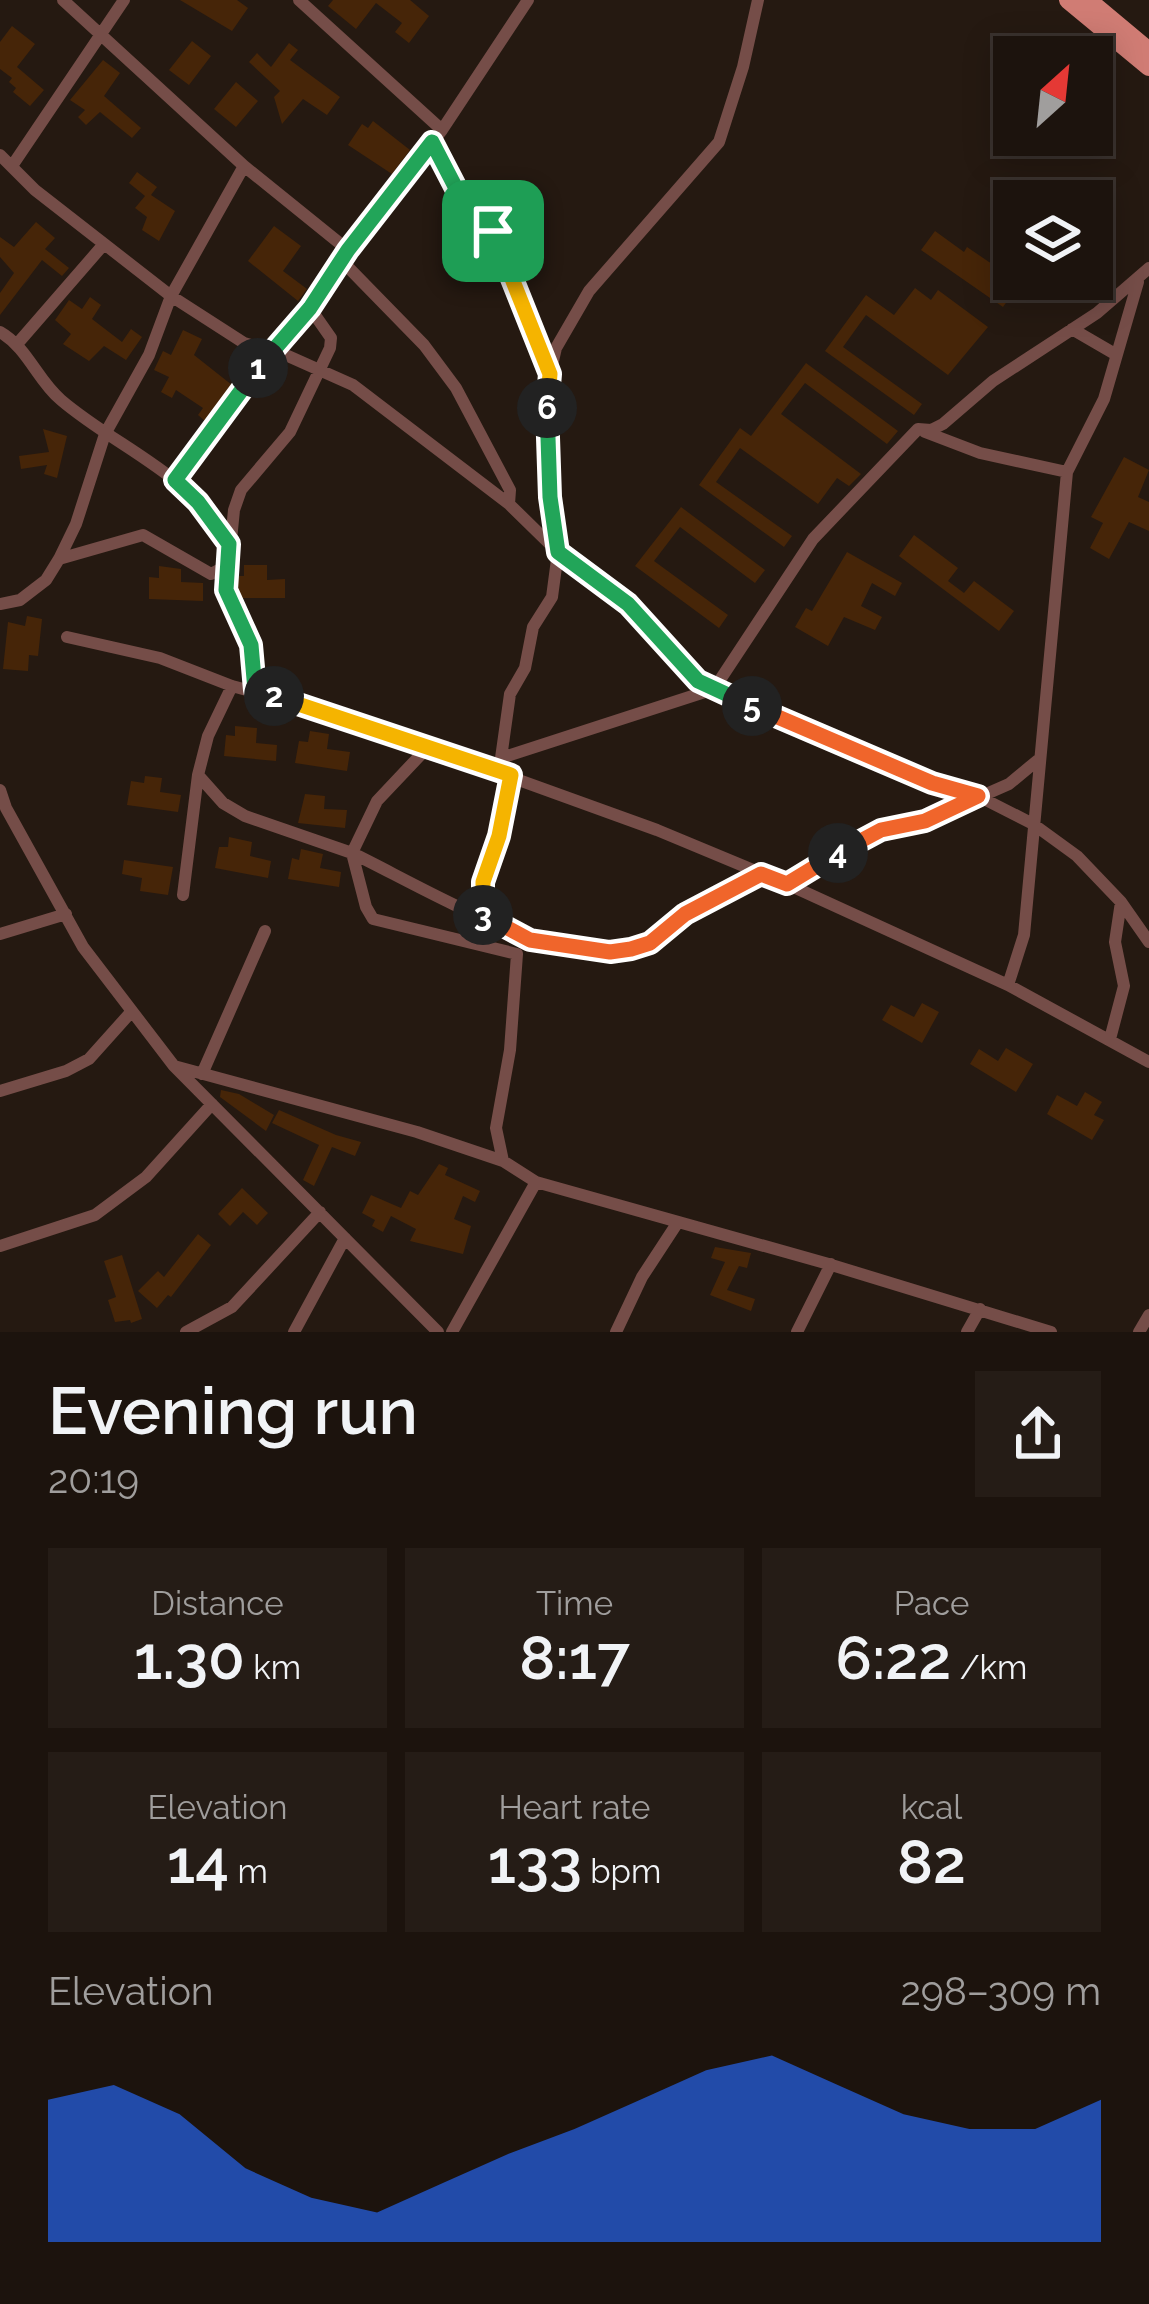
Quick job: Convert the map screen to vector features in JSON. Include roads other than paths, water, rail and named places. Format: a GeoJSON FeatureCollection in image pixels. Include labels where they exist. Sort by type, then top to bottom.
{"type":"FeatureCollection","features":[{"type":"Feature","properties":{"kind":"main road"},"geometry":{"type":"LineString","coordinates":[[1068,0],[1149,67]]}},
{"type":"Feature","properties":{"kind":"main road"},"geometry":{"type":"LineString","coordinates":[[1088,0],[1149,51]]}},
{"type":"Feature","properties":{"kind":"street"},"geometry":{"type":"LineString","coordinates":[[63,0],[345,255],[456,388],[510,490],[509,504]]}},
{"type":"Feature","properties":{"kind":"street"},"geometry":{"type":"LineString","coordinates":[[12,166],[124,0]]}},
{"type":"Feature","properties":{"kind":"street"},"geometry":{"type":"LineString","coordinates":[[299,0],[442,130]]}},
{"type":"Feature","properties":{"kind":"street"},"geometry":{"type":"LineString","coordinates":[[175,480],[442,130],[528,0]]}},
{"type":"Feature","properties":{"kind":"street"},"geometry":{"type":"LineString","coordinates":[[481,914],[483,882],[499,836],[511,775],[501,758],[510,694],[525,668],[533,627],[552,597],[558,552],[550,497],[546,392],[556,348],[589,291],[719,142],[758,0]]}},
{"type":"Feature","properties":{"kind":"street"},"geometry":{"type":"LineString","coordinates":[[432,142],[459,194],[493,231],[550,374]]}},
{"type":"Feature","properties":{"kind":"street"},"geometry":{"type":"LineString","coordinates":[[0,155],[35,190],[171,296],[244,344],[287,356],[353,385],[509,504],[558,552],[628,604],[698,681],[893,768],[978,796],[1033,824],[1077,856],[1121,902],[1149,942]]}},
{"type":"Feature","properties":{"kind":"street"},"geometry":{"type":"LineString","coordinates":[[0,604],[20,600],[46,580],[59,559],[106,434],[149,355],[171,296],[244,166]]}},
{"type":"Feature","properties":{"kind":"street"},"geometry":{"type":"LineString","coordinates":[[18,344],[104,244]]}},
{"type":"Feature","properties":{"kind":"street"},"geometry":{"type":"LineString","coordinates":[[918,429],[932,430],[943,424],[993,381],[1138,282],[1149,268]]}},
{"type":"Feature","properties":{"kind":"street"},"geometry":{"type":"LineString","coordinates":[[1008,985],[1024,935],[1067,472],[1103,399],[1138,282]]}},
{"type":"Feature","properties":{"kind":"street"},"geometry":{"type":"LineString","coordinates":[[255,690],[251,645],[226,590],[229,544],[241,490],[290,432],[321,370],[331,338],[310,308]]}},
{"type":"Feature","properties":{"kind":"street"},"geometry":{"type":"LineString","coordinates":[[1072,329],[1115,354]]}},
{"type":"Feature","properties":{"kind":"street"},"geometry":{"type":"LineString","coordinates":[[0,332],[18,344],[57,397],[175,480],[229,544]]}},
{"type":"Feature","properties":{"kind":"street"},"geometry":{"type":"LineString","coordinates":[[918,429],[980,453],[1067,472]]}},
{"type":"Feature","properties":{"kind":"street"},"geometry":{"type":"LineString","coordinates":[[501,758],[714,689],[813,539],[918,429]]}},
{"type":"Feature","properties":{"kind":"street"},"geometry":{"type":"LineString","coordinates":[[59,559],[142,535],[211,574],[228,565]]}},
{"type":"Feature","properties":{"kind":"street"},"geometry":{"type":"LineString","coordinates":[[67,637],[160,658],[232,686],[511,775],[787,884],[1008,985],[1149,1062]]}},
{"type":"Feature","properties":{"kind":"street"},"geometry":{"type":"LineString","coordinates":[[183,896],[198,775],[208,736],[232,686]]}},
{"type":"Feature","properties":{"kind":"street"},"geometry":{"type":"LineString","coordinates":[[428,747],[377,801],[352,854],[366,907],[373,919],[517,954]]}},
{"type":"Feature","properties":{"kind":"street"},"geometry":{"type":"LineString","coordinates":[[787,884],[881,830],[925,821],[1009,784],[1038,760]]}},
{"type":"Feature","properties":{"kind":"street"},"geometry":{"type":"LineString","coordinates":[[198,775],[223,802],[245,816],[352,854],[530,940],[610,952],[631,949],[650,943],[685,914],[761,874]]}},
{"type":"Feature","properties":{"kind":"street"},"geometry":{"type":"LineString","coordinates":[[0,790],[83,946],[174,1066],[438,1332]]}},
{"type":"Feature","properties":{"kind":"street"},"geometry":{"type":"LineString","coordinates":[[1110,1039],[1124,986],[1115,942],[1121,902]]}},
{"type":"Feature","properties":{"kind":"street"},"geometry":{"type":"LineString","coordinates":[[0,934],[66,914]]}},
{"type":"Feature","properties":{"kind":"street"},"geometry":{"type":"LineString","coordinates":[[202,1074],[265,931]]}},
{"type":"Feature","properties":{"kind":"street"},"geometry":{"type":"LineString","coordinates":[[503,1161],[496,1128],[510,1050],[517,954],[530,940]]}},
{"type":"Feature","properties":{"kind":"street"},"geometry":{"type":"LineString","coordinates":[[0,1091],[89,1059],[132,1011]]}},
{"type":"Feature","properties":{"kind":"street"},"geometry":{"type":"LineString","coordinates":[[174,1066],[418,1132],[503,1161],[536,1182],[831,1264],[1051,1332]]}},
{"type":"Feature","properties":{"kind":"street"},"geometry":{"type":"LineString","coordinates":[[0,1246],[95,1215],[146,1177],[212,1104]]}},
{"type":"Feature","properties":{"kind":"street"},"geometry":{"type":"LineString","coordinates":[[452,1332],[536,1182]]}},
{"type":"Feature","properties":{"kind":"street"},"geometry":{"type":"LineString","coordinates":[[186,1332],[232,1307],[320,1213]]}},
{"type":"Feature","properties":{"kind":"street"},"geometry":{"type":"LineString","coordinates":[[616,1332],[642,1277],[678,1222]]}},
{"type":"Feature","properties":{"kind":"street"},"geometry":{"type":"LineString","coordinates":[[294,1332],[345,1238]]}},
{"type":"Feature","properties":{"kind":"street"},"geometry":{"type":"LineString","coordinates":[[797,1332],[831,1264]]}},
{"type":"Feature","properties":{"kind":"street"},"geometry":{"type":"LineString","coordinates":[[968,1332],[980,1309]]}},
{"type":"Feature","properties":{"kind":"street"},"geometry":{"type":"LineString","coordinates":[[1139,1332],[1149,1315]]}}]}
